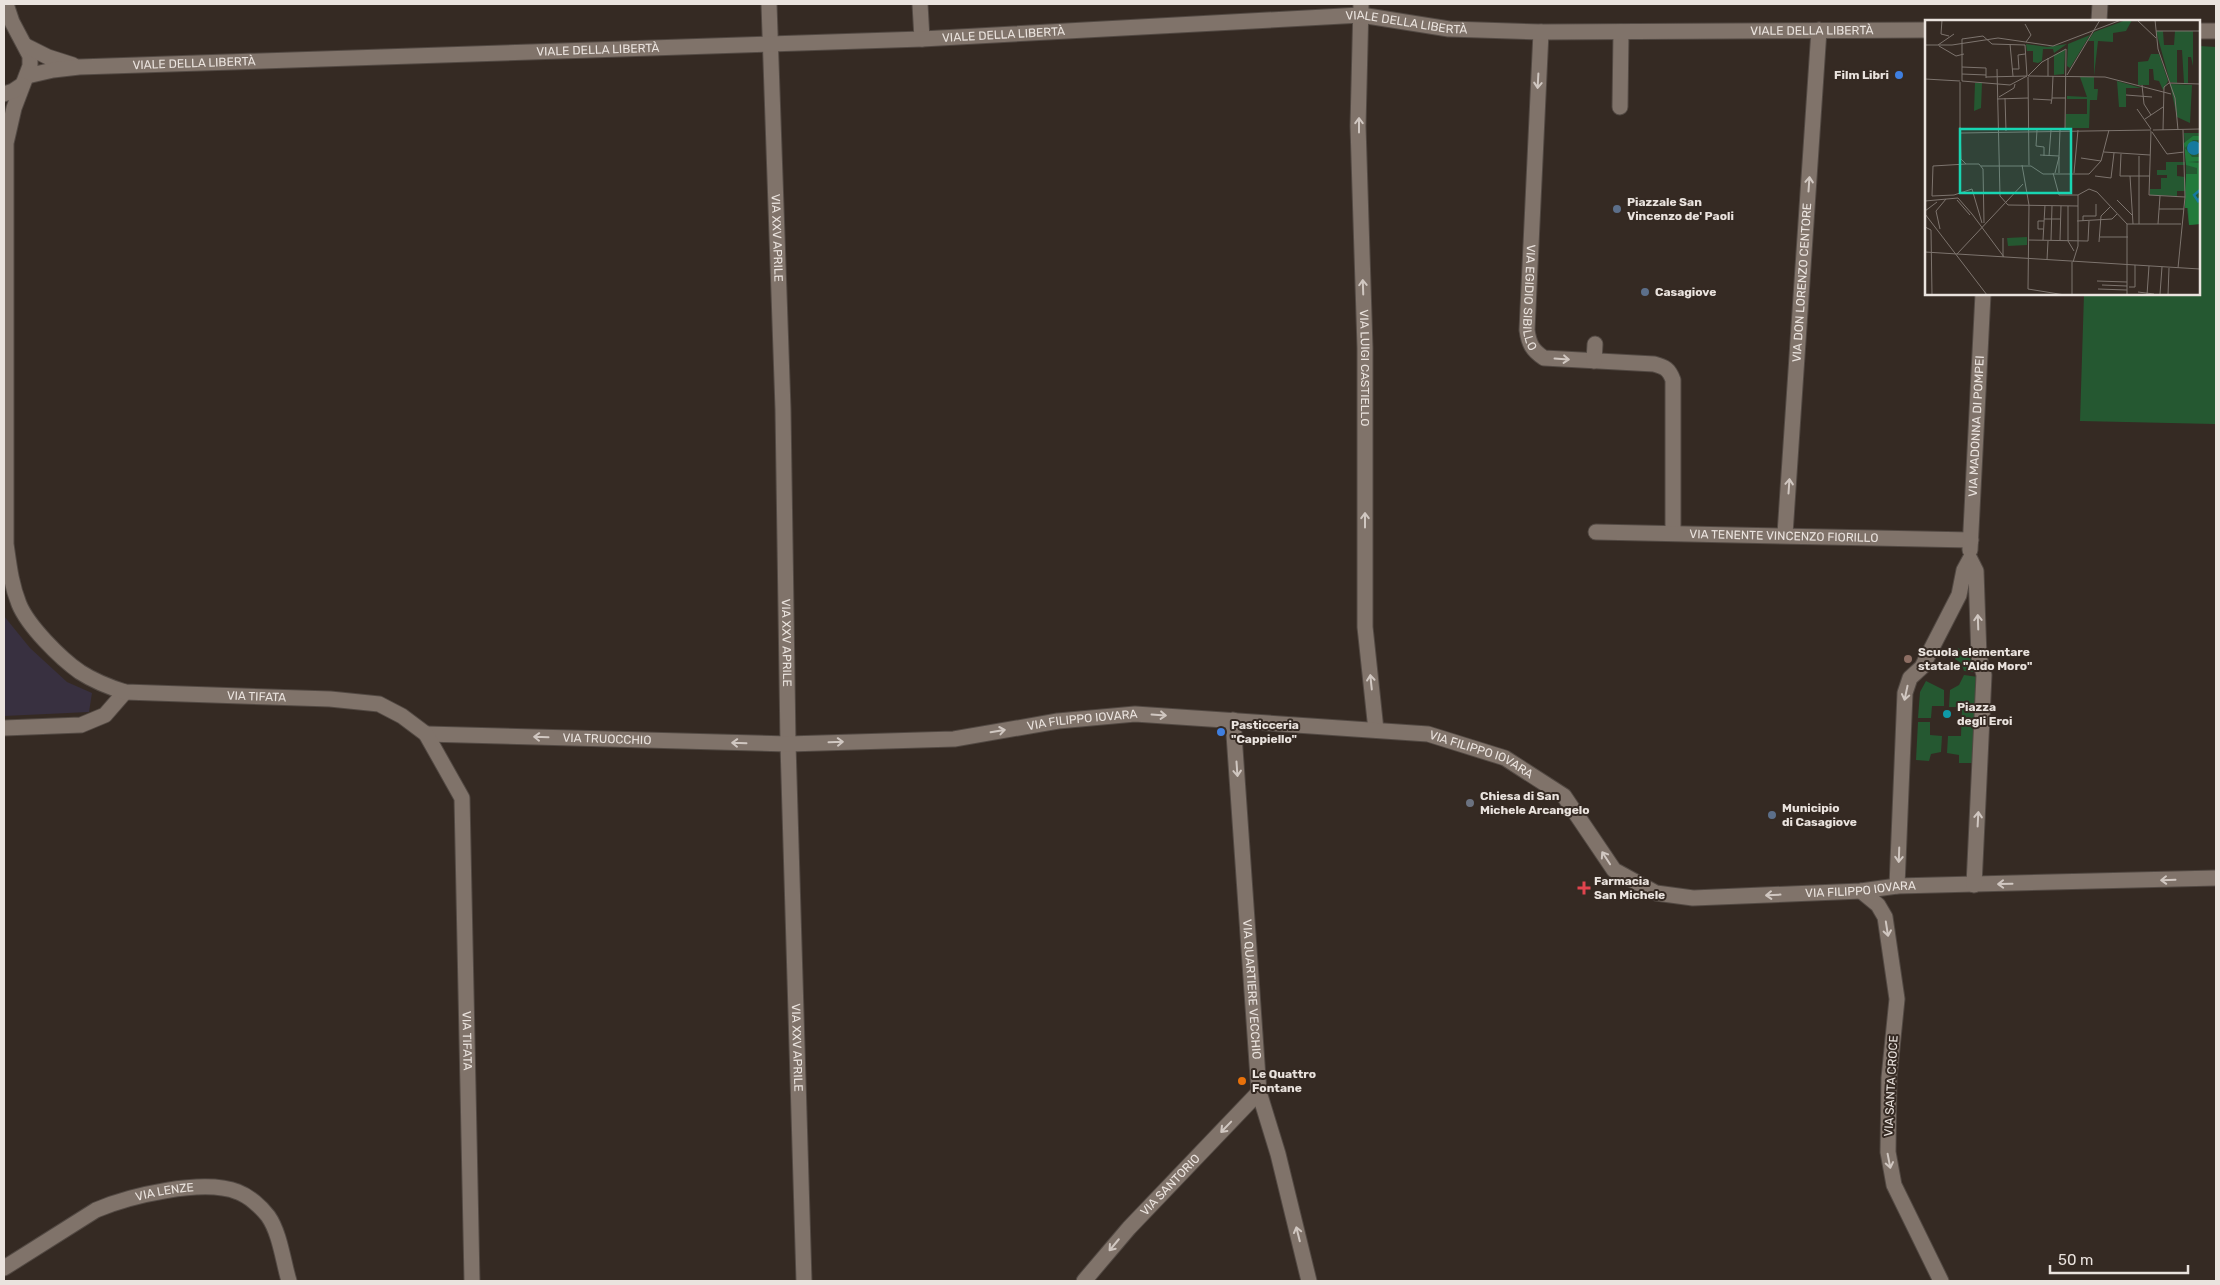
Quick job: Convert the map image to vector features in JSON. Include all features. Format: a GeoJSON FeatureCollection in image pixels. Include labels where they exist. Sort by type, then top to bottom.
{"type":"FeatureCollection","features":[{"type":"Feature","properties":{"kind":"street","name":"VIA TIFATA"},"geometry":{"type":"LineString","coordinates":[[6,4],[30,56],[30,66],[14,108],[5,140],[6,544],[11,580],[20,606],[37,631],[79,671],[101,684],[125,692],[330,699],[379,704],[402,716],[426,734],[462,798],[472,1281]]}},
{"type":"Feature","properties":{"kind":"street","name":"VIA XXV APRILE"},"geometry":{"type":"LineString","coordinates":[[769,4],[783,409],[788,744],[804,1281]]}},
{"type":"Feature","properties":{"kind":"street"},"geometry":{"type":"LineString","coordinates":[[920,4],[922,39]]}},
{"type":"Feature","properties":{"kind":"street"},"geometry":{"type":"LineString","coordinates":[[2099,20],[2100,4]]}},
{"type":"Feature","properties":{"kind":"street","name":"VIALE DELLA LIBERTÀ"},"geometry":{"type":"LineString","coordinates":[[25,80],[53,70],[79,67],[922,39],[1361,10],[1448,29],[1540,32],[1925,30]]}},
{"type":"Feature","properties":{"kind":"street","name":"VIA LUIGI CASTIELLO"},"geometry":{"type":"LineString","coordinates":[[1361,10],[1358,126],[1365,348],[1365,628],[1376,730]]}},
{"type":"Feature","properties":{"kind":"street","name":"VIA DON LORENZO CENTORE"},"geometry":{"type":"LineString","coordinates":[[1785,534],[1818,30]]}},
{"type":"Feature","properties":{"kind":"street"},"geometry":{"type":"LineString","coordinates":[[4,31],[23,42]]}},
{"type":"Feature","properties":{"kind":"street"},"geometry":{"type":"LineString","coordinates":[[2200,31],[2216,31]]}},
{"type":"Feature","properties":{"kind":"street","name":"VIA EGIDIO SIBILLO"},"geometry":{"type":"LineString","coordinates":[[1540,32],[1526,330],[1533,351],[1544,358],[1654,364],[1666,368],[1670,373],[1673,380],[1673,533]]}},
{"type":"Feature","properties":{"kind":"street"},"geometry":{"type":"LineString","coordinates":[[1620,107],[1621,32]]}},
{"type":"Feature","properties":{"kind":"street","name":"VIALE DELLA LIBERTÀ"},"geometry":{"type":"LineString","coordinates":[[23,42],[48,57],[79,67]]}},
{"type":"Feature","properties":{"kind":"street"},"geometry":{"type":"LineString","coordinates":[[4,94],[13,91],[25,80]]}},
{"type":"Feature","properties":{"kind":"street","name":"VIA MADONNA DI POMPEI"},"geometry":{"type":"LineString","coordinates":[[1970,559],[1983,295]]}},
{"type":"Feature","properties":{"kind":"street"},"geometry":{"type":"LineString","coordinates":[[1594,361],[1595,344]]}},
{"type":"Feature","properties":{"kind":"street","name":"VIA TENENTE VINCENZO FIORILLO"},"geometry":{"type":"LineString","coordinates":[[1596,532],[1785,534],[1971,540]]}},
{"type":"Feature","properties":{"kind":"street"},"geometry":{"type":"LineString","coordinates":[[1970,559],[1976,571],[1979,657],[1984,675],[1974,885]]}},
{"type":"Feature","properties":{"kind":"street"},"geometry":{"type":"LineString","coordinates":[[1898,886],[1905,693],[1910,678],[1922,667],[1959,595],[1964,570],[1970,559]]}},
{"type":"Feature","properties":{"kind":"street"},"geometry":{"type":"LineString","coordinates":[[4,728],[81,724],[106,715],[125,692]]}},
{"type":"Feature","properties":{"kind":"street","name":"VIA FILIPPO IOVARA"},"geometry":{"type":"LineString","coordinates":[[788,744],[954,738],[1058,722],[1135,714],[1428,734],[1505,758],[1564,796],[1614,870],[1656,893],[1693,898],[1861,891],[1898,886],[2216,878]]}},
{"type":"Feature","properties":{"kind":"street","name":"VIA QUARTIERE VECCHIO"},"geometry":{"type":"LineString","coordinates":[[1233,720],[1259,1092],[1278,1154],[1309,1281]]}},
{"type":"Feature","properties":{"kind":"street","name":"VIA TRUOCCHIO"},"geometry":{"type":"LineString","coordinates":[[426,734],[788,744]]}},
{"type":"Feature","properties":{"kind":"street","name":"VIA SANTA CROCE"},"geometry":{"type":"LineString","coordinates":[[1861,891],[1878,904],[1885,917],[1898,1000],[1889,1078],[1888,1152],[1894,1185],[1940,1281]]}},
{"type":"Feature","properties":{"kind":"street","name":"VIA SANTORIO"},"geometry":{"type":"LineString","coordinates":[[1084,1281],[1129,1228],[1259,1092]]}},
{"type":"Feature","properties":{"kind":"street","name":"VIA LENZE"},"geometry":{"type":"LineString","coordinates":[[4,1268],[89,1214],[112,1203],[131,1197],[173,1189],[216,1188],[238,1191],[251,1199],[267,1215],[274,1227],[289,1281]]}},
{"type":"Feature","properties":{"kind":"shaded area"},"geometry":{"type":"Polygon","coordinates":[[[4,616],[30,648],[67,682],[92,693],[89,712],[4,716],[4,616]]]}},
{"type":"Feature","properties":{"kind":"green space"},"geometry":{"type":"Polygon","coordinates":[[[2200,46],[2216,47],[2215,424],[2080,421],[2084,295],[2200,295],[2200,46]]]}},
{"type":"Feature","properties":{"kind":"green space"},"geometry":{"type":"Polygon","coordinates":[[[1958,648],[1973,661],[1976,672],[1964,671],[1961,663],[1955,659],[1958,648]]]}},
{"type":"Feature","properties":{"kind":"green space"},"geometry":{"type":"Polygon","coordinates":[[[1964,675],[1978,677],[1975,763],[1959,763],[1959,755],[1947,753],[1948,736],[1961,736],[1962,707],[1949,707],[1950,690],[1959,685],[1964,675]]]}},
{"type":"Feature","properties":{"kind":"green space"},"geometry":{"type":"Polygon","coordinates":[[[1926,681],[1944,690],[1944,706],[1932,706],[1931,718],[1918,718],[1920,692],[1926,681]]]}},
{"type":"Feature","properties":{"kind":"green space"},"geometry":{"type":"Polygon","coordinates":[[[1918,722],[1930,722],[1930,735],[1942,736],[1941,752],[1931,754],[1929,761],[1916,760],[1918,722]]]}},
{"type":"Feature","properties":{"kind":"place","name":"Film Libri"},"geometry":{"type":"Point","coordinates":[1899,75]}},
{"type":"Feature","properties":{"kind":"place","name":"Piazzale San Vincenzo de' Paoli"},"geometry":{"type":"Point","coordinates":[1617,209]}},
{"type":"Feature","properties":{"kind":"place","name":"Casagiove"},"geometry":{"type":"Point","coordinates":[1645,292]}},
{"type":"Feature","properties":{"kind":"place","name":"Scuola elementare statale \"Aldo Moro\""},"geometry":{"type":"Point","coordinates":[1908,659]}},
{"type":"Feature","properties":{"kind":"place","name":"Piazza degli Eroi"},"geometry":{"type":"Point","coordinates":[1947,714]}},
{"type":"Feature","properties":{"kind":"place","name":"Pasticceria \"Cappiello\""},"geometry":{"type":"Point","coordinates":[1221,732]}},
{"type":"Feature","properties":{"kind":"place","name":"Chiesa di San Michele Arcangelo"},"geometry":{"type":"Point","coordinates":[1470,803]}},
{"type":"Feature","properties":{"kind":"place","name":"Municipio di Casagiove"},"geometry":{"type":"Point","coordinates":[1772,815]}},
{"type":"Feature","properties":{"kind":"place","name":"Farmacia San Michele"},"geometry":{"type":"Point","coordinates":[1584,888]}},
{"type":"Feature","properties":{"kind":"place","name":"Le Quattro Fontane"},"geometry":{"type":"Point","coordinates":[1242,1081]}}]}
